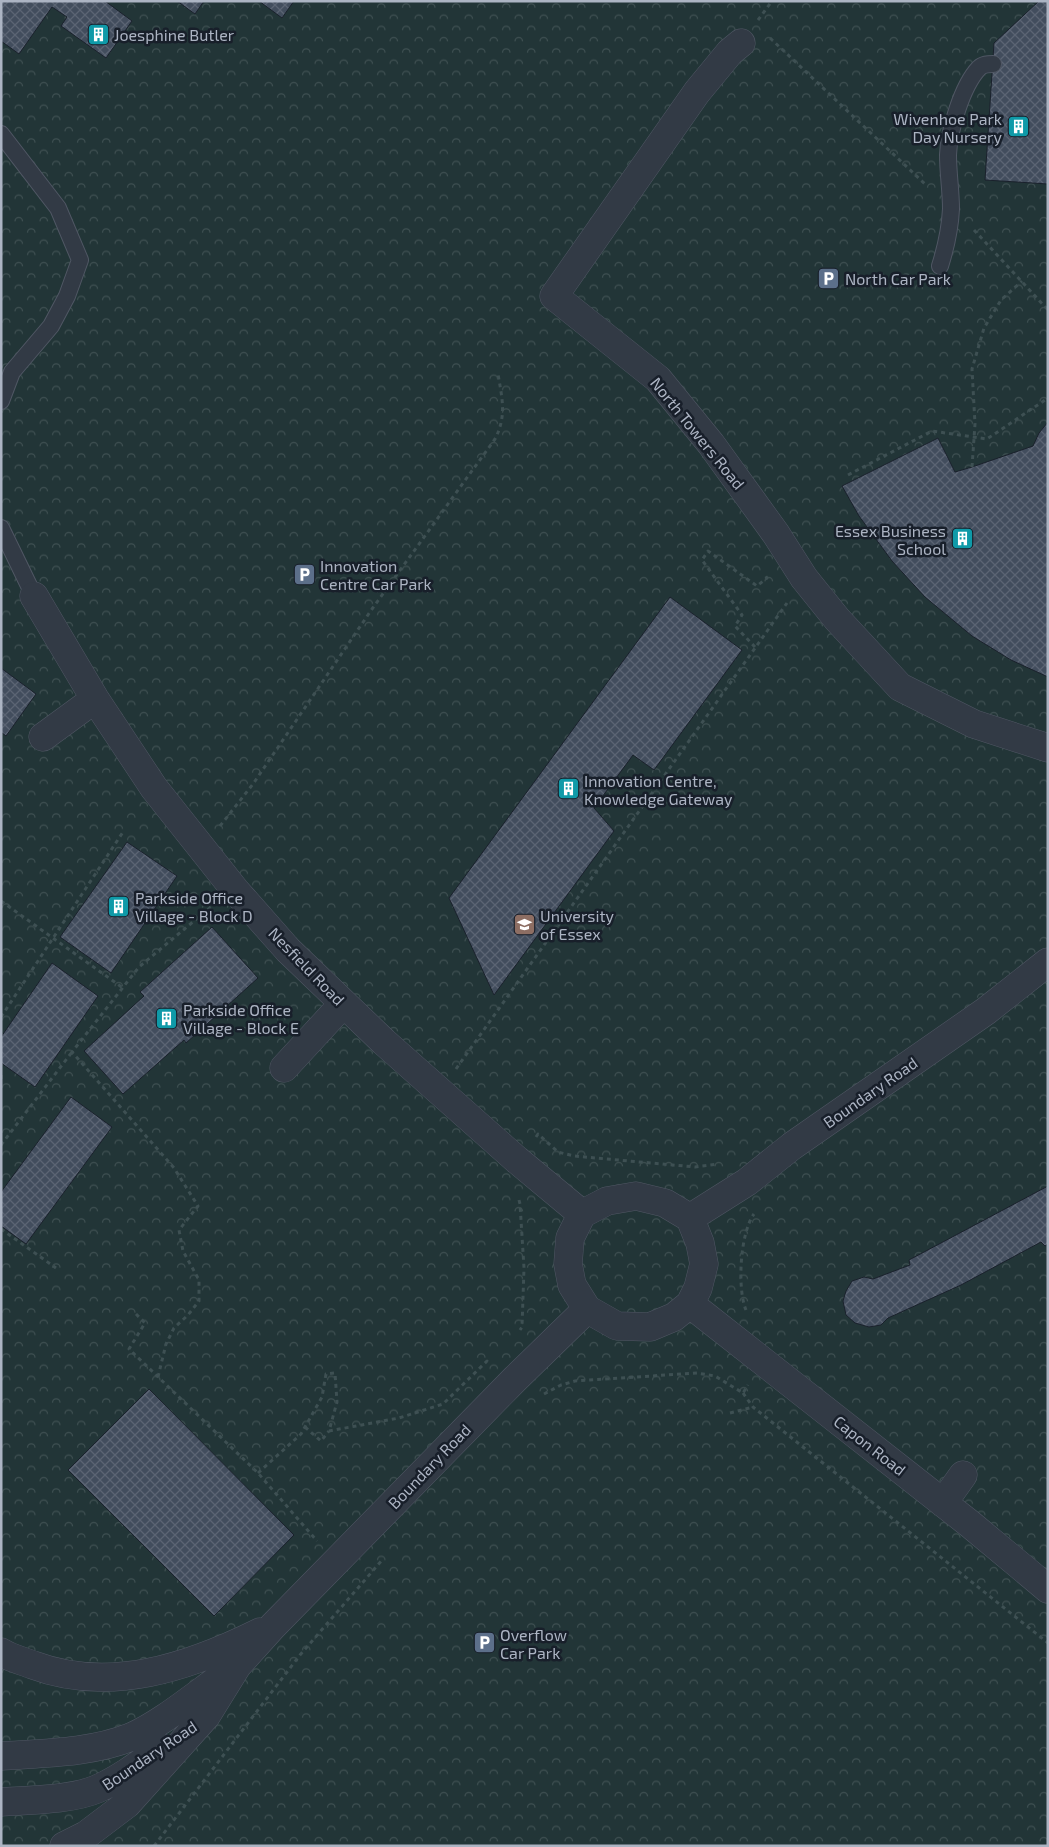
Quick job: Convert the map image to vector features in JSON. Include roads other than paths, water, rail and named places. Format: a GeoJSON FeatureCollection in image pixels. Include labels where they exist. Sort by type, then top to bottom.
{"type":"FeatureCollection","features":[{"type":"Feature","properties":{"kind":"street","name":"North Towers Road"},"geometry":{"type":"LineString","coordinates":[[741,43],[730,52],[697,92],[554,296],[658,379],[711,444],[776,534],[804,578],[837,619],[900,687],[974,724],[1048,748]]}},
{"type":"Feature","properties":{"kind":"street","name":"Nesfield Road"},"geometry":{"type":"LineString","coordinates":[[34,596],[96,699],[154,788],[235,890],[288,950],[343,1004],[518,1160],[582,1214]]}},
{"type":"Feature","properties":{"kind":"street"},"geometry":{"type":"LineString","coordinates":[[43,737],[96,699]]}},
{"type":"Feature","properties":{"kind":"street","name":"Boundary Road"},"geometry":{"type":"LineString","coordinates":[[690,1218],[747,1182],[792,1146],[986,1012],[1048,962]]}},
{"type":"Feature","properties":{"kind":"street"},"geometry":{"type":"LineString","coordinates":[[284,1068],[343,1004]]}},
{"type":"Feature","properties":{"kind":"street"},"geometry":{"type":"LineString","coordinates":[[636,1196],[666,1203],[690,1218],[700,1244],[704,1264],[698,1288],[690,1304],[674,1317],[650,1327],[617,1326],[587,1309],[572,1286],[568,1264],[570,1238],[582,1214],[608,1201],[636,1196]]}},
{"type":"Feature","properties":{"kind":"street","name":"Capon Road"},"geometry":{"type":"LineString","coordinates":[[690,1304],[970,1524],[1048,1589]]}},
{"type":"Feature","properties":{"kind":"street","name":"Boundary Road"},"geometry":{"type":"LineString","coordinates":[[64,1846],[86,1834],[127,1804],[206,1716],[237,1666],[273,1626],[515,1379],[587,1309]]}},
{"type":"Feature","properties":{"kind":"street"},"geometry":{"type":"LineString","coordinates":[[943,1503],[963,1475]]}},
{"type":"Feature","properties":{"kind":"street","name":"Boundary Road"},"geometry":{"type":"LineString","coordinates":[[1,1652],[54,1671],[81,1677],[113,1678],[156,1671],[192,1662],[229,1648],[273,1626]]}},
{"type":"Feature","properties":{"kind":"street","name":"Boundary Road"},"geometry":{"type":"LineString","coordinates":[[1,1756],[92,1748],[132,1736],[150,1727],[237,1666]]}},
{"type":"Feature","properties":{"kind":"street","name":"Boundary Road"},"geometry":{"type":"LineString","coordinates":[[1,1802],[63,1797],[96,1790],[129,1772],[206,1716]]}},
{"type":"Feature","properties":{"kind":"lane"},"geometry":{"type":"LineString","coordinates":[[940,266],[948,241],[951,209],[948,153],[952,130],[967,85],[980,67],[986,64],[993,64]]}},
{"type":"Feature","properties":{"kind":"lane"},"geometry":{"type":"LineString","coordinates":[[1,134],[58,208],[80,260],[67,296],[50,326],[12,372],[1,401]]}},
{"type":"Feature","properties":{"kind":"lane"},"geometry":{"type":"LineString","coordinates":[[1,528],[34,596]]}},
{"type":"Feature","properties":{"kind":"place","name":"Joesphine Butler"},"geometry":{"type":"Point","coordinates":[98,34]}},
{"type":"Feature","properties":{"kind":"place","name":"Wivenhoe Park Day Nursery"},"geometry":{"type":"Point","coordinates":[1018,127]}},
{"type":"Feature","properties":{"kind":"place","name":"North Car Park"},"geometry":{"type":"Point","coordinates":[829,278]}},
{"type":"Feature","properties":{"kind":"place","name":"Essex Business School"},"geometry":{"type":"Point","coordinates":[962,539]}},
{"type":"Feature","properties":{"kind":"place","name":"Innovation Centre Car Park"},"geometry":{"type":"Point","coordinates":[304,574]}},
{"type":"Feature","properties":{"kind":"place","name":"Innovation Centre, Knowledge Gateway"},"geometry":{"type":"Point","coordinates":[568,789]}},
{"type":"Feature","properties":{"kind":"place","name":"Parkside Office Village - Block D"},"geometry":{"type":"Point","coordinates":[119,906]}},
{"type":"Feature","properties":{"kind":"place","name":"University of Essex"},"geometry":{"type":"Point","coordinates":[524,924]}},
{"type":"Feature","properties":{"kind":"place","name":"Parkside Office Village - Block E"},"geometry":{"type":"Point","coordinates":[167,1018]}},
{"type":"Feature","properties":{"kind":"place","name":"Overflow Car Park"},"geometry":{"type":"Point","coordinates":[484,1643]}}]}
